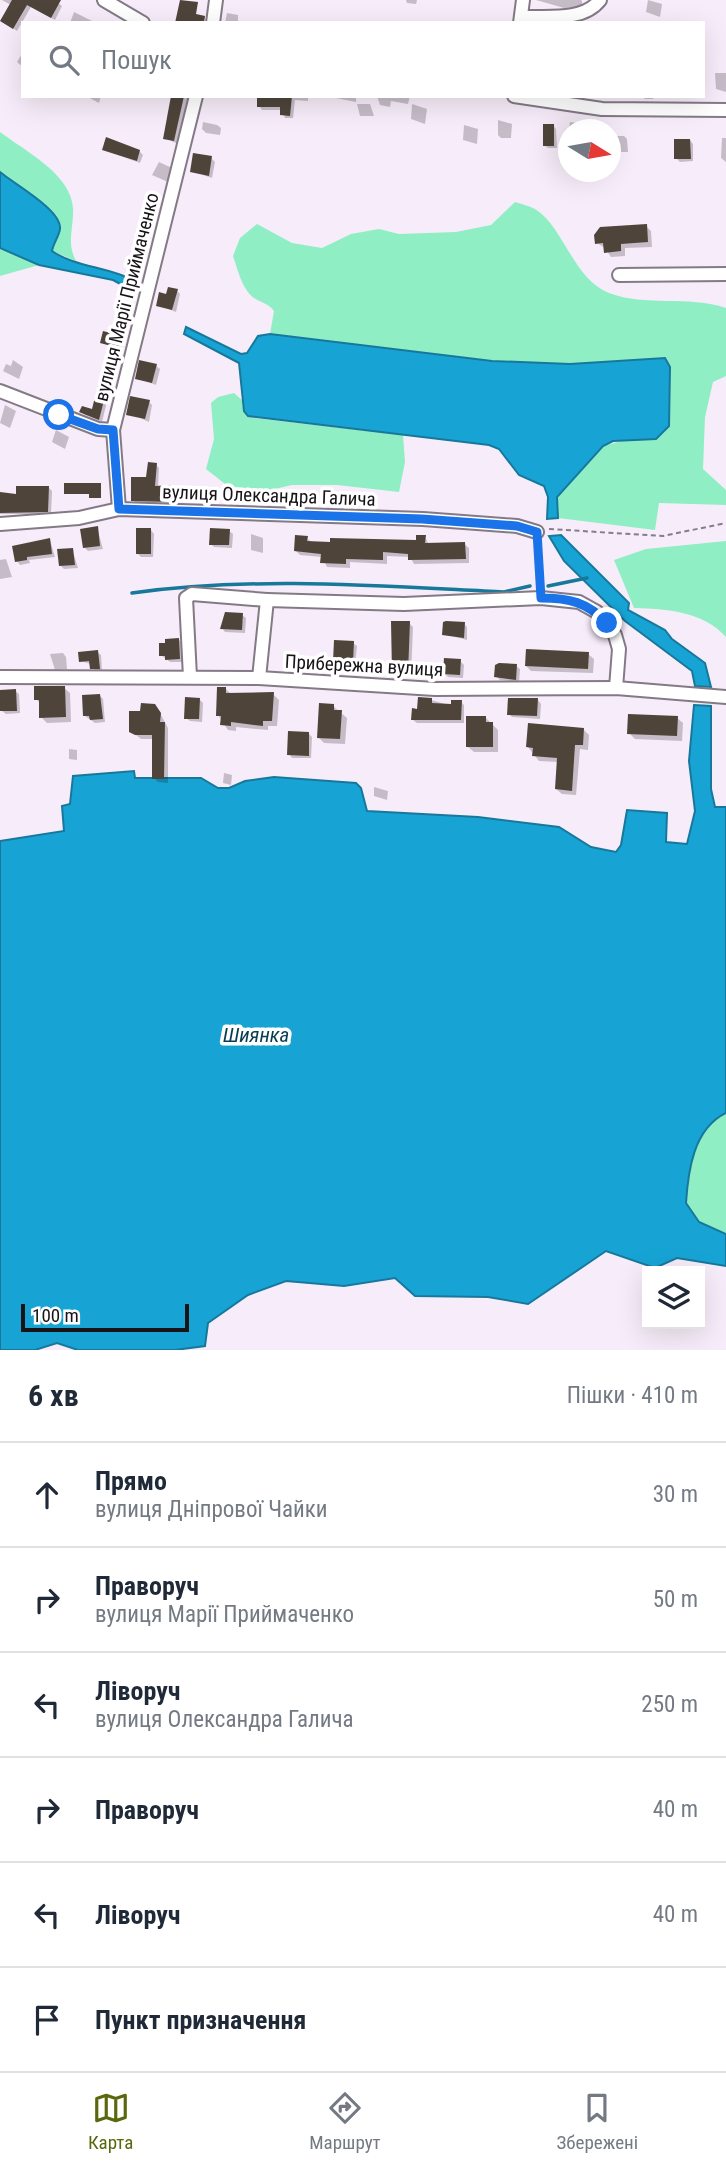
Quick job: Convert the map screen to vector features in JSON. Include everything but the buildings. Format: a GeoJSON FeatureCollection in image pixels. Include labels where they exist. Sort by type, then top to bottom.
{"type":"FeatureCollection","features":[{"type":"Feature","properties":{"kind":"street"},"geometry":{"type":"LineString","coordinates":[[104,0],[140,21]]}},
{"type":"Feature","properties":{"kind":"street"},"geometry":{"type":"LineString","coordinates":[[213,21],[216,0]]}},
{"type":"Feature","properties":{"kind":"street"},"geometry":{"type":"LineString","coordinates":[[523,0],[520,20],[579,14],[588,11],[600,0]]}},
{"type":"Feature","properties":{"kind":"street","name":"вулиця Марії Приймаченко"},"geometry":{"type":"LineString","coordinates":[[119,509],[113,430],[196,98]]}},
{"type":"Feature","properties":{"kind":"street"},"geometry":{"type":"LineString","coordinates":[[528,98],[602,109],[726,110]]}},
{"type":"Feature","properties":{"kind":"street"},"geometry":{"type":"LineString","coordinates":[[619,275],[726,274]]}},
{"type":"Feature","properties":{"kind":"street"},"geometry":{"type":"LineString","coordinates":[[0,391],[98,429],[113,430]]}},
{"type":"Feature","properties":{"kind":"street","name":"вулиця Олександра Галича"},"geometry":{"type":"LineString","coordinates":[[0,524],[79,518],[119,509],[422,519],[517,526],[537,532]]}},
{"type":"Feature","properties":{"kind":"street"},"geometry":{"type":"LineString","coordinates":[[190,677],[186,598],[192,594],[267,600],[404,604],[541,598],[579,602],[597,612],[607,623],[619,649],[615,688]]}},
{"type":"Feature","properties":{"kind":"street"},"geometry":{"type":"LineString","coordinates":[[259,678],[267,600]]}},
{"type":"Feature","properties":{"kind":"street","name":"Прибережна вулиця"},"geometry":{"type":"LineString","coordinates":[[0,677],[259,678],[435,689],[615,688],[726,697]]}},
{"type":"Feature","properties":{"kind":"path"},"geometry":{"type":"LineString","coordinates":[[541,598],[537,532],[548,528],[663,536],[726,523]]}},
{"type":"Feature","properties":{"kind":"green space"},"geometry":{"type":"Polygon","coordinates":[[[0,132],[45,164],[64,184],[73,208],[71,241],[76,261],[52,251],[60,229],[31,193],[19,189],[0,172],[0,132]]]}},
{"type":"Feature","properties":{"kind":"green space"},"geometry":{"type":"Polygon","coordinates":[[[515,202],[533,208],[545,217],[586,276],[609,293],[638,299],[697,302],[726,308],[726,376],[713,382],[705,417],[703,469],[726,490],[726,505],[659,503],[655,530],[558,518],[557,497],[603,446],[629,439],[665,358],[570,364],[492,361],[270,334],[274,311],[246,290],[233,256],[240,238],[257,224],[292,243],[322,248],[351,234],[379,229],[399,234],[456,232],[491,225],[515,202]]]}},
{"type":"Feature","properties":{"kind":"green space"},"geometry":{"type":"Polygon","coordinates":[[[0,248],[39,265],[0,276],[0,248]]]}},
{"type":"Feature","properties":{"kind":"green space"},"geometry":{"type":"Polygon","coordinates":[[[234,393],[243,401],[244,411],[254,418],[403,435],[405,462],[399,492],[337,485],[292,485],[253,494],[225,484],[206,469],[214,439],[211,403],[218,397],[234,393]]]}},
{"type":"Feature","properties":{"kind":"green space"},"geometry":{"type":"Polygon","coordinates":[[[726,541],[726,637],[717,628],[683,613],[634,608],[614,560],[646,549],[726,541]]]}},
{"type":"Feature","properties":{"kind":"green space"},"geometry":{"type":"Polygon","coordinates":[[[726,1113],[726,1234],[699,1222],[686,1204],[688,1179],[699,1140],[715,1120],[726,1113]]]}},
{"type":"Feature","properties":{"kind":"water"},"geometry":{"type":"Polygon","coordinates":[[[0,172],[46,206],[59,222],[60,229],[52,251],[70,260],[131,279],[133,291],[113,280],[39,265],[0,248],[0,172]]]}},
{"type":"Feature","properties":{"kind":"water"},"geometry":{"type":"Polygon","coordinates":[[[186,327],[241,354],[247,353],[258,336],[270,334],[492,361],[570,364],[665,358],[670,367],[669,426],[656,439],[613,441],[603,446],[557,497],[558,518],[547,519],[548,497],[544,486],[519,475],[499,449],[489,445],[248,416],[244,411],[239,363],[184,334],[186,327]]]}},
{"type":"Feature","properties":{"kind":"water"},"geometry":{"type":"Polygon","coordinates":[[[561,535],[629,603],[628,610],[665,630],[672,639],[705,663],[711,687],[695,686],[692,671],[625,621],[564,561],[549,536],[561,535]]]}},
{"type":"Feature","properties":{"kind":"water","name":"Шиянка"},"geometry":{"type":"Polygon","coordinates":[[[694,705],[711,706],[711,789],[715,807],[726,807],[726,1113],[706,1129],[699,1140],[688,1178],[686,1203],[699,1222],[726,1234],[726,1266],[677,1258],[659,1266],[649,1266],[606,1251],[528,1304],[488,1297],[415,1296],[395,1278],[344,1286],[286,1281],[248,1295],[208,1323],[205,1346],[175,1350],[78,1350],[57,1343],[35,1350],[0,1350],[0,841],[64,831],[62,806],[70,804],[73,776],[134,771],[135,778],[201,778],[218,788],[229,788],[245,781],[274,777],[356,783],[361,788],[367,811],[478,817],[559,827],[591,847],[616,852],[621,845],[627,810],[667,813],[666,842],[687,844],[695,811],[689,761],[694,705]]]}},
{"type":"Feature","properties":{"kind":"waterway"},"geometry":{"type":"LineString","coordinates":[[548,586],[587,578]]}},
{"type":"Feature","properties":{"kind":"waterway"},"geometry":{"type":"LineString","coordinates":[[132,593],[271,584],[364,585],[504,592],[530,586]]}},
{"type":"Feature","properties":{"kind":"route"},"geometry":{"type":"LineString","coordinates":[[59,415],[98,429],[113,430],[119,509],[422,519],[517,526],[537,532],[541,598],[562,598],[579,602],[597,612],[607,623]]}}]}
